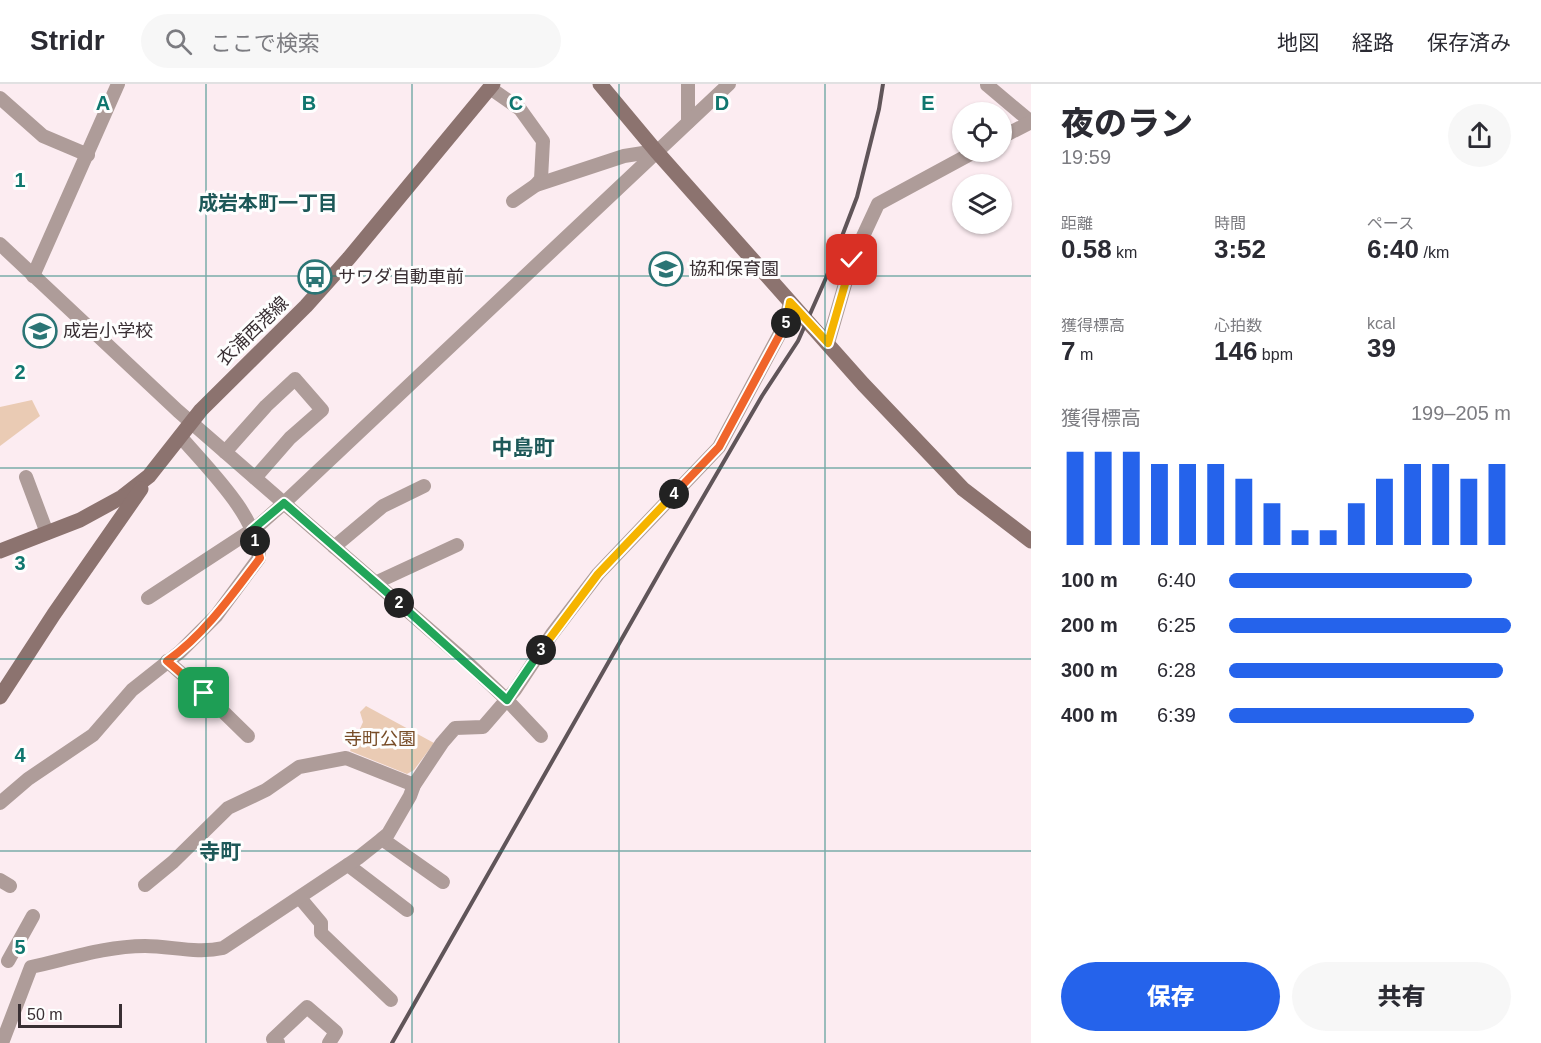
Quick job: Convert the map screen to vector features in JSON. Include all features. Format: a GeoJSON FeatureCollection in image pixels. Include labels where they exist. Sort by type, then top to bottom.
{"type":"FeatureCollection","features":[{"type":"Feature","properties":{"kind":"street"},"geometry":{"type":"LineString","coordinates":[[33,276],[118,84]]}},
{"type":"Feature","properties":{"kind":"street"},"geometry":{"type":"LineString","coordinates":[[600,84],[656,151],[863,384],[963,489],[1031,541]]}},
{"type":"Feature","properties":{"kind":"street"},"geometry":{"type":"LineString","coordinates":[[688,84],[688,122]]}},
{"type":"Feature","properties":{"kind":"street"},"geometry":{"type":"LineString","coordinates":[[148,598],[252,530],[284,503],[729,84]]}},
{"type":"Feature","properties":{"kind":"street"},"geometry":{"type":"LineString","coordinates":[[988,84],[1031,122],[1012,132]]}},
{"type":"Feature","properties":{"kind":"street"},"geometry":{"type":"LineString","coordinates":[[492,86],[520,109],[543,141],[541,179],[513,201]]}},
{"type":"Feature","properties":{"kind":"street","name":"衣浦西港線"},"geometry":{"type":"LineString","coordinates":[[0,551],[95,513],[122,497],[149,476],[191,422],[306,306],[349,258],[492,86]]}},
{"type":"Feature","properties":{"kind":"street"},"geometry":{"type":"LineString","coordinates":[[0,98],[43,136],[88,155]]}},
{"type":"Feature","properties":{"kind":"street"},"geometry":{"type":"LineString","coordinates":[[536,185],[624,156],[656,151]]}},
{"type":"Feature","properties":{"kind":"street"},"geometry":{"type":"LineString","coordinates":[[828,343],[852,260],[878,204],[956,162]]}},
{"type":"Feature","properties":{"kind":"street"},"geometry":{"type":"LineString","coordinates":[[0,244],[191,422],[507,700],[541,736]]}},
{"type":"Feature","properties":{"kind":"street"},"geometry":{"type":"LineString","coordinates":[[33,916],[4,960],[31,967],[118,948],[145,946],[211,951],[223,948],[300,898],[382,839],[388,834],[414,785],[442,743],[455,728],[483,727],[507,700],[552,634],[598,574],[719,447],[785,324],[790,302]]}},
{"type":"Feature","properties":{"kind":"street"},"geometry":{"type":"LineString","coordinates":[[225,452],[266,406],[295,379],[322,410],[290,438],[255,478]]}},
{"type":"Feature","properties":{"kind":"street"},"geometry":{"type":"LineString","coordinates":[[0,803],[28,778],[93,735],[132,690],[180,652],[216,616],[260,558],[252,530],[234,502],[180,436]]}},
{"type":"Feature","properties":{"kind":"street"},"geometry":{"type":"LineString","coordinates":[[0,698],[149,476]]}},
{"type":"Feature","properties":{"kind":"street"},"geometry":{"type":"LineString","coordinates":[[26,477],[46,533]]}},
{"type":"Feature","properties":{"kind":"street"},"geometry":{"type":"LineString","coordinates":[[334,547],[383,506],[424,486]]}},
{"type":"Feature","properties":{"kind":"street"},"geometry":{"type":"LineString","coordinates":[[95,513],[106,514],[112,520],[112,531]]}},
{"type":"Feature","properties":{"kind":"street"},"geometry":{"type":"LineString","coordinates":[[375,583],[457,545]]}},
{"type":"Feature","properties":{"kind":"street"},"geometry":{"type":"LineString","coordinates":[[167,661],[248,736]]}},
{"type":"Feature","properties":{"kind":"street"},"geometry":{"type":"LineString","coordinates":[[145,885],[173,862],[228,808],[266,790],[299,767],[346,758],[414,785]]}},
{"type":"Feature","properties":{"kind":"street"},"geometry":{"type":"LineString","coordinates":[[382,839],[443,882]]}},
{"type":"Feature","properties":{"kind":"street"},"geometry":{"type":"LineString","coordinates":[[348,865],[407,910]]}},
{"type":"Feature","properties":{"kind":"street"},"geometry":{"type":"LineString","coordinates":[[300,898],[321,923],[321,933],[391,1000]]}},
{"type":"Feature","properties":{"kind":"street"},"geometry":{"type":"LineString","coordinates":[[2,1043],[31,967]]}},
{"type":"Feature","properties":{"kind":"street"},"geometry":{"type":"LineString","coordinates":[[278,1043],[273,1039],[307,1007],[336,1032],[329,1043]]}},
{"type":"Feature","properties":{"kind":"green space"},"geometry":{"type":"Polygon","coordinates":[[[32,400],[40,416],[0,446],[0,407],[32,400]]]}},
{"type":"Feature","properties":{"kind":"green space","name":"寺町公園"},"geometry":{"type":"Polygon","coordinates":[[[366,706],[434,743],[414,770],[407,774],[350,751],[363,722],[360,712],[366,706]]]}},
{"type":"Feature","properties":{"kind":"railway"},"geometry":{"type":"LineString","coordinates":[[392,1043],[670,554],[762,396],[798,341],[826,278],[857,197],[883,84]]}},
{"type":"Feature","properties":{"kind":"place","name":"協和保育園"},"geometry":{"type":"Point","coordinates":[666,269]}},
{"type":"Feature","properties":{"kind":"place","name":"サワダ自動車前"},"geometry":{"type":"Point","coordinates":[315,277]}},
{"type":"Feature","properties":{"kind":"place","name":"成岩小学校"},"geometry":{"type":"Point","coordinates":[40,331]}},
{"type":"Feature","properties":{"kind":"district","name":"成岩本町一丁目"},"geometry":{"type":"Point","coordinates":[268,203]}},
{"type":"Feature","properties":{"kind":"district","name":"中島町"},"geometry":{"type":"Point","coordinates":[523,447]}},
{"type":"Feature","properties":{"kind":"district","name":"寺町"},"geometry":{"type":"Point","coordinates":[220,851]}},
{"type":"Feature","properties":{"kind":"route"},"geometry":{"type":"LineString","coordinates":[[204,693],[167,661],[180,652],[216,616],[260,558],[252,530],[284,503],[507,700],[552,634],[598,574],[719,447],[785,324],[790,302],[828,343],[852,260]]}}]}
